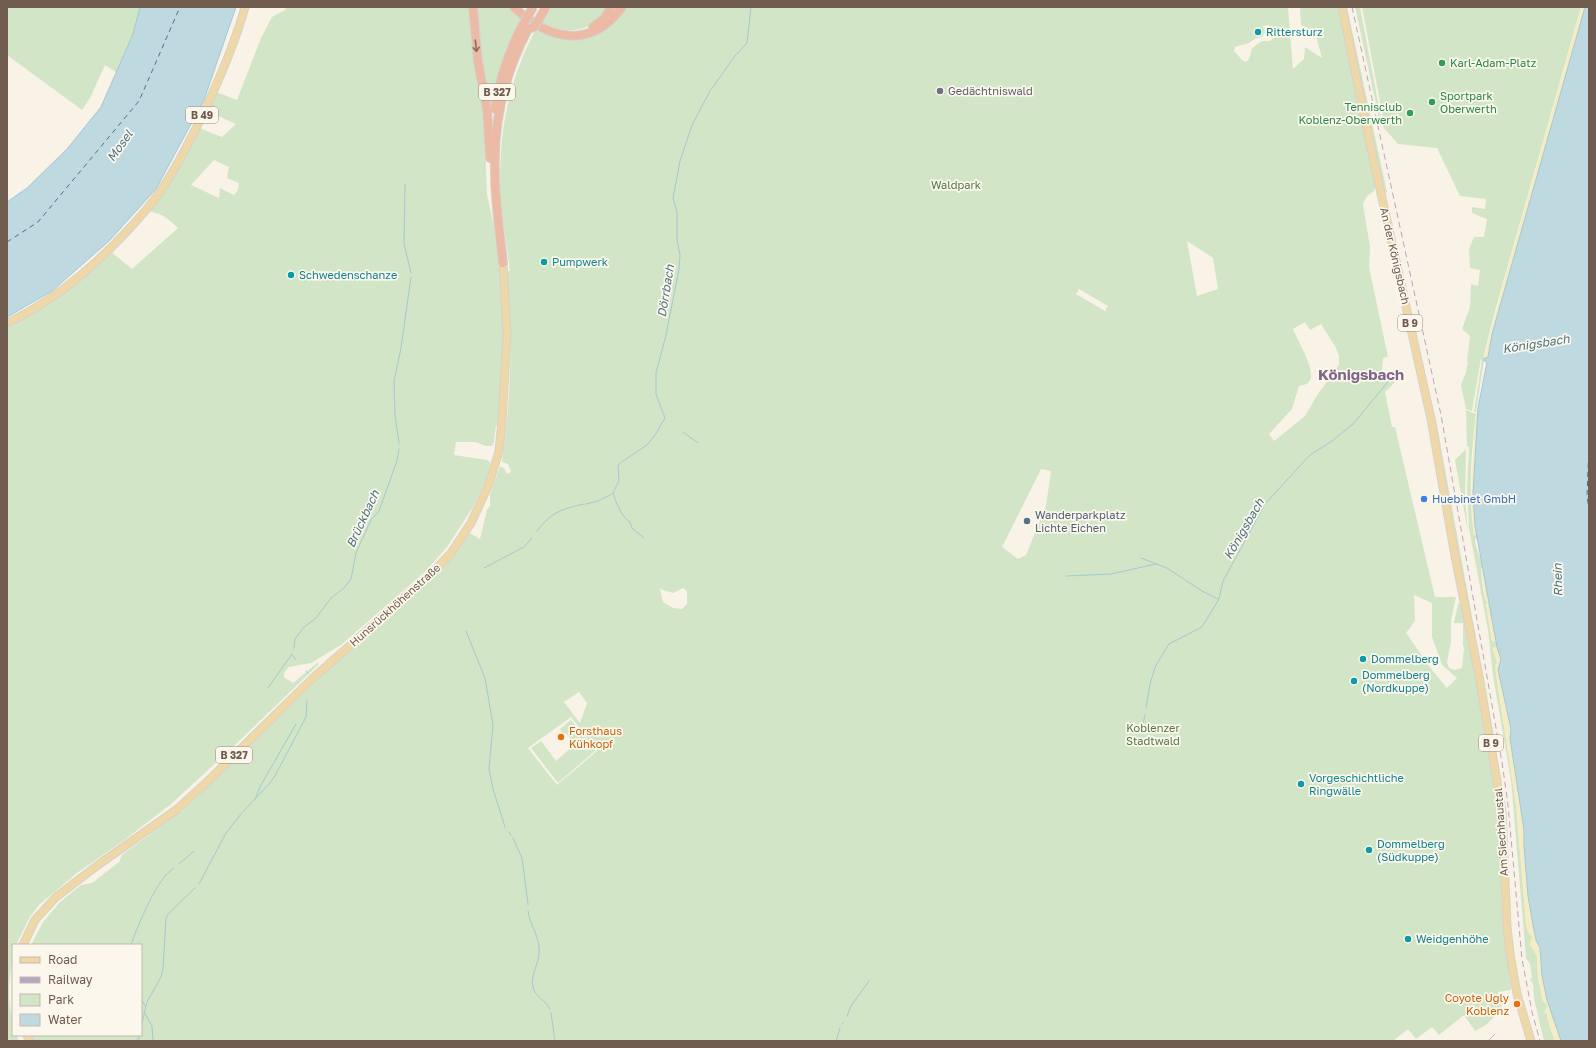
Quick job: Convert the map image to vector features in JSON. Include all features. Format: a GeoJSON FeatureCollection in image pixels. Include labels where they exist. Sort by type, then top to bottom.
{"type":"FeatureCollection","features":[{"type":"Feature","properties":{"kind":"highway"},"geometry":{"type":"LineString","coordinates":[[473,7],[478,62],[486,109],[490,158]]}},
{"type":"Feature","properties":{"kind":"highway"},"geometry":{"type":"LineString","coordinates":[[514,7],[530,22],[540,28],[550,32],[574,35],[585,34],[602,27],[616,16],[622,7]]}},
{"type":"Feature","properties":{"kind":"highway"},"geometry":{"type":"LineString","coordinates":[[520,7],[541,25],[551,29],[574,32],[600,23],[611,7]]}},
{"type":"Feature","properties":{"kind":"highway","name":"B 327"},"geometry":{"type":"LineString","coordinates":[[503,263],[494,172],[498,122],[506,81],[533,7]]}},
{"type":"Feature","properties":{"kind":"highway","name":"B 327"},"geometry":{"type":"LineString","coordinates":[[503,263],[493,208],[490,158],[494,114],[500,78],[509,53],[524,31],[545,8]]}},
{"type":"Feature","properties":{"kind":"main road","name":"B 49"},"geometry":{"type":"LineString","coordinates":[[7,323],[37,307],[88,269],[111,248],[159,193],[177,165],[214,89],[235,37],[245,7]]}},
{"type":"Feature","properties":{"kind":"main road","name":"An der Königsbach"},"geometry":{"type":"LineString","coordinates":[[1342,7],[1370,144],[1431,419],[1446,505]]}},
{"type":"Feature","properties":{"kind":"main road","name":"Hunsrückhöhenstraße"},"geometry":{"type":"LineString","coordinates":[[113,856],[176,810],[208,782],[312,679],[430,575],[451,553],[461,538],[473,518],[489,484],[499,451],[503,414],[507,334],[503,263]]}},
{"type":"Feature","properties":{"kind":"main road","name":"Am Siechhaustal"},"geometry":{"type":"LineString","coordinates":[[1446,505],[1497,778],[1504,834],[1507,927],[1510,954],[1517,994],[1530,1041]]}},
{"type":"Feature","properties":{"kind":"main road","name":"B 327"},"geometry":{"type":"LineString","coordinates":[[23,944],[35,920],[48,905],[67,888],[113,856]]}},
{"type":"Feature","properties":{"kind":"main road","name":"B 327"},"geometry":{"type":"LineString","coordinates":[[28,944],[39,922],[51,907],[113,856]]}},
{"type":"Feature","properties":{"kind":"green space"},"geometry":{"type":"Polygon","coordinates":[[[7,7],[140,7],[133,34],[117,73],[105,65],[90,98],[82,110],[7,55],[7,7]]]}},
{"type":"Feature","properties":{"kind":"green space"},"geometry":{"type":"Polygon","coordinates":[[[287,7],[471,7],[484,113],[487,195],[494,226],[502,296],[504,331],[499,425],[496,425],[494,442],[492,446],[486,446],[475,442],[456,442],[454,455],[487,460],[490,462],[486,480],[473,507],[447,547],[426,571],[341,645],[311,663],[289,667],[284,673],[284,677],[293,683],[317,663],[319,664],[231,749],[170,805],[123,841],[77,873],[39,905],[30,917],[16,944],[12,944],[9,997],[12,1036],[17,1036],[19,1041],[7,1041],[7,327],[16,323],[65,291],[110,251],[132,269],[178,228],[164,216],[149,210],[171,181],[199,128],[222,137],[236,124],[207,111],[216,92],[237,100],[261,38],[272,17],[285,10],[287,7]],[[214,160],[191,185],[219,198],[220,188],[234,195],[238,190],[239,183],[227,178],[229,167],[214,160]]]}},
{"type":"Feature","properties":{"kind":"green space"},"geometry":{"type":"Polygon","coordinates":[[[476,7],[509,7],[522,17],[516,28],[496,88],[491,121],[484,84],[476,7]]]}},
{"type":"Feature","properties":{"kind":"green space"},"geometry":{"type":"Polygon","coordinates":[[[549,7],[609,7],[599,19],[585,28],[578,30],[563,30],[540,22],[549,7]]]}},
{"type":"Feature","properties":{"kind":"green space","name":"Koblenzer Stadtwald"},"geometry":{"type":"Polygon","coordinates":[[[625,7],[1288,7],[1293,69],[1304,59],[1305,47],[1322,58],[1315,32],[1301,25],[1300,7],[1340,7],[1377,182],[1374,191],[1367,196],[1363,204],[1370,247],[1369,267],[1388,357],[1383,358],[1382,371],[1388,373],[1387,377],[1395,382],[1385,392],[1392,427],[1395,427],[1435,597],[1456,597],[1451,620],[1451,642],[1447,662],[1449,668],[1455,670],[1462,668],[1464,647],[1463,623],[1454,623],[1458,604],[1462,601],[1496,793],[1500,830],[1502,912],[1511,990],[1498,992],[1502,1009],[1486,1025],[1475,1031],[1464,1015],[1439,1035],[1432,1027],[1416,1039],[1408,1029],[1393,1041],[33,1041],[32,1036],[142,1036],[142,944],[32,944],[43,922],[60,902],[81,885],[92,883],[119,862],[122,855],[183,810],[324,674],[438,573],[470,533],[480,539],[487,510],[490,506],[490,495],[500,466],[504,468],[507,474],[511,472],[508,464],[502,462],[510,366],[510,319],[507,271],[510,271],[501,201],[500,178],[506,112],[518,70],[536,29],[551,35],[579,38],[625,7]],[[1269,25],[1263,26],[1265,32],[1262,37],[1235,47],[1234,51],[1242,60],[1246,62],[1249,59],[1252,49],[1260,42],[1272,40],[1273,37],[1269,25]],[[1187,241],[1197,296],[1218,289],[1213,258],[1187,241]],[[1079,289],[1076,294],[1105,311],[1108,306],[1079,289]],[[1305,322],[1293,329],[1305,355],[1311,376],[1308,382],[1299,386],[1292,409],[1269,434],[1274,441],[1305,416],[1318,394],[1339,365],[1339,356],[1336,348],[1321,324],[1310,330],[1305,322]],[[1041,469],[1002,547],[1018,559],[1026,555],[1046,506],[1051,471],[1041,469]],[[683,588],[673,593],[660,589],[663,602],[673,608],[682,609],[687,604],[687,591],[683,588]],[[1414,595],[1415,621],[1406,633],[1432,670],[1447,688],[1457,678],[1442,665],[1432,637],[1432,603],[1414,595]],[[579,692],[564,702],[580,723],[587,703],[579,692]],[[571,717],[528,748],[557,785],[597,751],[571,717]]]}},
{"type":"Feature","properties":{"kind":"green space"},"geometry":{"type":"Polygon","coordinates":[[[1344,7],[1347,7],[1387,192],[1384,194],[1344,7]]]}},
{"type":"Feature","properties":{"kind":"green space"},"geometry":{"type":"Polygon","coordinates":[[[1355,7],[1360,7],[1381,118],[1381,127],[1355,7]]]}},
{"type":"Feature","properties":{"kind":"green space"},"geometry":{"type":"Polygon","coordinates":[[[1362,7],[1581,7],[1495,311],[1483,359],[1476,412],[1474,412],[1482,359],[1472,411],[1466,409],[1461,385],[1468,362],[1470,336],[1462,329],[1470,307],[1471,284],[1478,286],[1480,270],[1470,268],[1469,249],[1474,237],[1484,237],[1487,219],[1472,213],[1472,207],[1485,209],[1486,199],[1460,196],[1437,148],[1398,144],[1383,127],[1383,118],[1362,7]]]}},
{"type":"Feature","properties":{"kind":"green space"},"geometry":{"type":"Polygon","coordinates":[[[1423,366],[1437,425],[1489,710],[1503,806],[1439,440],[1423,366]]]}},
{"type":"Feature","properties":{"kind":"green space"},"geometry":{"type":"Polygon","coordinates":[[[1466,410],[1476,414],[1471,474],[1472,520],[1474,535],[1477,534],[1478,538],[1475,540],[1483,568],[1481,569],[1483,587],[1488,603],[1486,604],[1492,641],[1496,642],[1497,647],[1493,648],[1497,662],[1496,674],[1516,804],[1526,923],[1528,932],[1532,936],[1537,957],[1538,977],[1543,1002],[1547,1003],[1544,1013],[1547,1010],[1547,1017],[1554,1039],[1553,1041],[1544,1041],[1534,999],[1533,984],[1530,979],[1532,977],[1530,964],[1526,958],[1511,780],[1493,676],[1488,630],[1469,528],[1467,492],[1469,447],[1467,446],[1466,410]]]}},
{"type":"Feature","properties":{"kind":"green space"},"geometry":{"type":"Polygon","coordinates":[[[1466,449],[1465,499],[1468,532],[1455,460],[1466,449]]]}},
{"type":"Feature","properties":{"kind":"green space"},"geometry":{"type":"Polygon","coordinates":[[[571,720],[596,750],[558,783],[531,748],[541,741],[556,761],[572,747],[569,742],[571,739],[566,733],[563,734],[560,729],[571,720]]]}},
{"type":"Feature","properties":{"kind":"sand"},"geometry":{"type":"Polygon","coordinates":[[[1581,7],[1585,7],[1492,334],[1488,357],[1484,358],[1502,288],[1581,7]]]}},
{"type":"Feature","properties":{"kind":"sand"},"geometry":{"type":"Polygon","coordinates":[[[1478,413],[1473,493],[1477,534],[1474,535],[1472,478],[1475,421],[1476,414],[1478,413]]]}},
{"type":"Feature","properties":{"kind":"sand"},"geometry":{"type":"Polygon","coordinates":[[[1481,568],[1483,568],[1496,642],[1492,641],[1486,604],[1488,603],[1485,600],[1481,568]]]}},
{"type":"Feature","properties":{"kind":"sand"},"geometry":{"type":"Polygon","coordinates":[[[1497,647],[1501,659],[1498,670],[1511,729],[1510,738],[1524,830],[1528,896],[1536,940],[1540,948],[1542,976],[1547,1000],[1561,1041],[1553,1041],[1554,1039],[1547,1017],[1548,1011],[1545,1014],[1544,1013],[1547,1007],[1546,1003],[1543,1002],[1538,977],[1537,957],[1530,945],[1532,936],[1528,932],[1526,923],[1516,804],[1496,674],[1495,666],[1497,662],[1492,648],[1497,647]]]}},
{"type":"Feature","properties":{"kind":"water","name":"Mosel"},"geometry":{"type":"Polygon","coordinates":[[[140,7],[236,7],[204,100],[156,189],[109,241],[52,291],[7,317],[7,202],[27,188],[67,149],[101,107],[133,34],[140,7]]]}},
{"type":"Feature","properties":{"kind":"water","name":"Rhein"},"geometry":{"type":"Polygon","coordinates":[[[1585,7],[1589,7],[1589,1041],[1561,1041],[1547,1000],[1542,976],[1540,948],[1536,940],[1528,896],[1524,830],[1510,738],[1511,729],[1498,670],[1501,659],[1497,647],[1475,526],[1473,493],[1478,408],[1487,362],[1483,359],[1488,357],[1492,334],[1585,7]]]}},
{"type":"Feature","properties":{"kind":"waterway","name":"Dörrbach"},"geometry":{"type":"LineString","coordinates":[[644,538],[632,528],[630,522],[621,513],[613,493],[619,481],[618,466],[620,463],[647,445],[665,418],[656,394],[656,373],[666,335],[679,269],[680,255],[677,240],[677,212],[673,198],[680,161],[692,125],[710,91],[735,56],[747,43],[751,7]]}},
{"type":"Feature","properties":{"kind":"waterway","name":"Brückbach"},"geometry":{"type":"LineString","coordinates":[[405,184],[404,244],[411,273]]}},
{"type":"Feature","properties":{"kind":"waterway","name":"Brückbach"},"geometry":{"type":"LineString","coordinates":[[399,443],[395,415],[394,381],[401,348],[411,277]]}},
{"type":"Feature","properties":{"kind":"waterway","name":"Königsbach"},"geometry":{"type":"LineString","coordinates":[[1146,708],[1150,684],[1155,667],[1169,644],[1202,627],[1219,599],[1223,581],[1265,504],[1310,455],[1332,441],[1353,424],[1392,377]]}},
{"type":"Feature","properties":{"kind":"waterway"},"geometry":{"type":"LineString","coordinates":[[683,432],[698,443]]}},
{"type":"Feature","properties":{"kind":"waterway","name":"Brückbach"},"geometry":{"type":"LineString","coordinates":[[294,648],[295,639],[303,628],[316,618],[331,598],[343,589],[351,579],[356,553],[371,520],[379,511],[397,461],[399,449]]}},
{"type":"Feature","properties":{"kind":"waterway"},"geometry":{"type":"LineString","coordinates":[[586,504],[598,501],[612,494]]}},
{"type":"Feature","properties":{"kind":"waterway"},"geometry":{"type":"LineString","coordinates":[[537,531],[552,515],[584,504]]}},
{"type":"Feature","properties":{"kind":"waterway"},"geometry":{"type":"LineString","coordinates":[[484,568],[524,547],[532,538]]}},
{"type":"Feature","properties":{"kind":"waterway"},"geometry":{"type":"LineString","coordinates":[[1141,558],[1167,568],[1202,591],[1218,599]]}},
{"type":"Feature","properties":{"kind":"waterway"},"geometry":{"type":"LineString","coordinates":[[1066,576],[1111,574],[1156,564]]}},
{"type":"Feature","properties":{"kind":"waterway"},"geometry":{"type":"LineString","coordinates":[[466,631],[485,678],[493,725],[489,769],[493,789],[505,827]]}},
{"type":"Feature","properties":{"kind":"waterway","name":"Brückbach"},"geometry":{"type":"LineString","coordinates":[[268,688],[292,654]]}},
{"type":"Feature","properties":{"kind":"waterway","name":"Brückbach"},"geometry":{"type":"LineString","coordinates":[[292,655],[296,660]]}},
{"type":"Feature","properties":{"kind":"waterway"},"geometry":{"type":"LineString","coordinates":[[199,884],[226,833],[241,814],[270,783],[276,774],[306,717],[307,700]]}},
{"type":"Feature","properties":{"kind":"waterway","name":"Königsbach"},"geometry":{"type":"LineString","coordinates":[[1143,724],[1145,715]]}},
{"type":"Feature","properties":{"kind":"waterway"},"geometry":{"type":"LineString","coordinates":[[255,799],[261,785],[296,724]]}},
{"type":"Feature","properties":{"kind":"waterway"},"geometry":{"type":"LineString","coordinates":[[513,838],[522,858],[528,904]]}},
{"type":"Feature","properties":{"kind":"waterway"},"geometry":{"type":"LineString","coordinates":[[179,864],[194,851]]}},
{"type":"Feature","properties":{"kind":"waterway"},"geometry":{"type":"LineString","coordinates":[[131,944],[138,926],[155,891],[161,881],[174,868]]}},
{"type":"Feature","properties":{"kind":"waterway"},"geometry":{"type":"LineString","coordinates":[[142,1023],[147,1002],[161,977],[163,969],[166,919],[168,914],[195,888]]}},
{"type":"Feature","properties":{"kind":"waterway"},"geometry":{"type":"LineString","coordinates":[[528,911],[537,937],[539,948],[532,983],[536,993],[550,1009]]}},
{"type":"Feature","properties":{"kind":"waterway"},"geometry":{"type":"LineString","coordinates":[[847,1016],[851,1006],[869,981]]}},
{"type":"Feature","properties":{"kind":"waterway"},"geometry":{"type":"LineString","coordinates":[[142,1000],[145,1006]]}},
{"type":"Feature","properties":{"kind":"waterway"},"geometry":{"type":"LineString","coordinates":[[144,1012],[152,1026],[153,1041]]}},
{"type":"Feature","properties":{"kind":"waterway"},"geometry":{"type":"LineString","coordinates":[[551,1013],[555,1041]]}},
{"type":"Feature","properties":{"kind":"waterway"},"geometry":{"type":"LineString","coordinates":[[836,1041],[840,1028]]}},
{"type":"Feature","properties":{"kind":"waterway"},"geometry":{"type":"LineString","coordinates":[[1488,1041],[1495,1034]]}},
{"type":"Feature","properties":{"kind":"waterway"},"geometry":{"type":"LineString","coordinates":[[138,1041],[139,1036]]}},
{"type":"Feature","properties":{"kind":"ferry route"},"geometry":{"type":"LineString","coordinates":[[7,242],[38,222],[139,101],[180,7]]}},
{"type":"Feature","properties":{"kind":"ferry route"},"geometry":{"type":"LineString","coordinates":[[1589,445],[1587,496],[1589,509]]}},
{"type":"Feature","properties":{"kind":"railway"},"geometry":{"type":"LineString","coordinates":[[1352,7],[1441,415],[1502,762],[1508,805],[1522,959],[1532,1012],[1540,1041]]}},
{"type":"Feature","properties":{"kind":"place","name":"Rittersturz"},"geometry":{"type":"Point","coordinates":[1258,32]}},
{"type":"Feature","properties":{"kind":"place","name":"Karl-Adam-Platz"},"geometry":{"type":"Point","coordinates":[1442,63]}},
{"type":"Feature","properties":{"kind":"place","name":"Gedächtniswald"},"geometry":{"type":"Point","coordinates":[940,91]}},
{"type":"Feature","properties":{"kind":"place","name":"Sportpark Oberwerth"},"geometry":{"type":"Point","coordinates":[1432,102]}},
{"type":"Feature","properties":{"kind":"place","name":"Tennisclub Koblenz-Oberwerth"},"geometry":{"type":"Point","coordinates":[1410,113]}},
{"type":"Feature","properties":{"kind":"place","name":"Pumpwerk"},"geometry":{"type":"Point","coordinates":[544,262]}},
{"type":"Feature","properties":{"kind":"place","name":"Schwedenschanze"},"geometry":{"type":"Point","coordinates":[291,275]}},
{"type":"Feature","properties":{"kind":"place","name":"Huebinet GmbH"},"geometry":{"type":"Point","coordinates":[1424,499]}},
{"type":"Feature","properties":{"kind":"place","name":"Wanderparkplatz Lichte Eichen"},"geometry":{"type":"Point","coordinates":[1027,521]}},
{"type":"Feature","properties":{"kind":"place","name":"Dommelberg"},"geometry":{"type":"Point","coordinates":[1363,659]}},
{"type":"Feature","properties":{"kind":"place","name":"Dommelberg (Nordkuppe)"},"geometry":{"type":"Point","coordinates":[1354,681]}},
{"type":"Feature","properties":{"kind":"place","name":"Forsthaus Kühkopf"},"geometry":{"type":"Point","coordinates":[561,737]}},
{"type":"Feature","properties":{"kind":"place","name":"Vorgeschichtliche Ringwälle"},"geometry":{"type":"Point","coordinates":[1301,784]}},
{"type":"Feature","properties":{"kind":"place","name":"Dommelberg (Südkuppe)"},"geometry":{"type":"Point","coordinates":[1369,850]}},
{"type":"Feature","properties":{"kind":"place","name":"Weidgenhöhe"},"geometry":{"type":"Point","coordinates":[1408,939]}},
{"type":"Feature","properties":{"kind":"place","name":"Coyote Ugly Koblenz"},"geometry":{"type":"Point","coordinates":[1517,1004]}},
{"type":"Feature","properties":{"kind":"district","name":"Königsbach"},"geometry":{"type":"Point","coordinates":[1361,375]}},
{"type":"Feature","properties":{"kind":"park label","name":"Waldpark"},"geometry":{"type":"Point","coordinates":[956,185]}}]}
